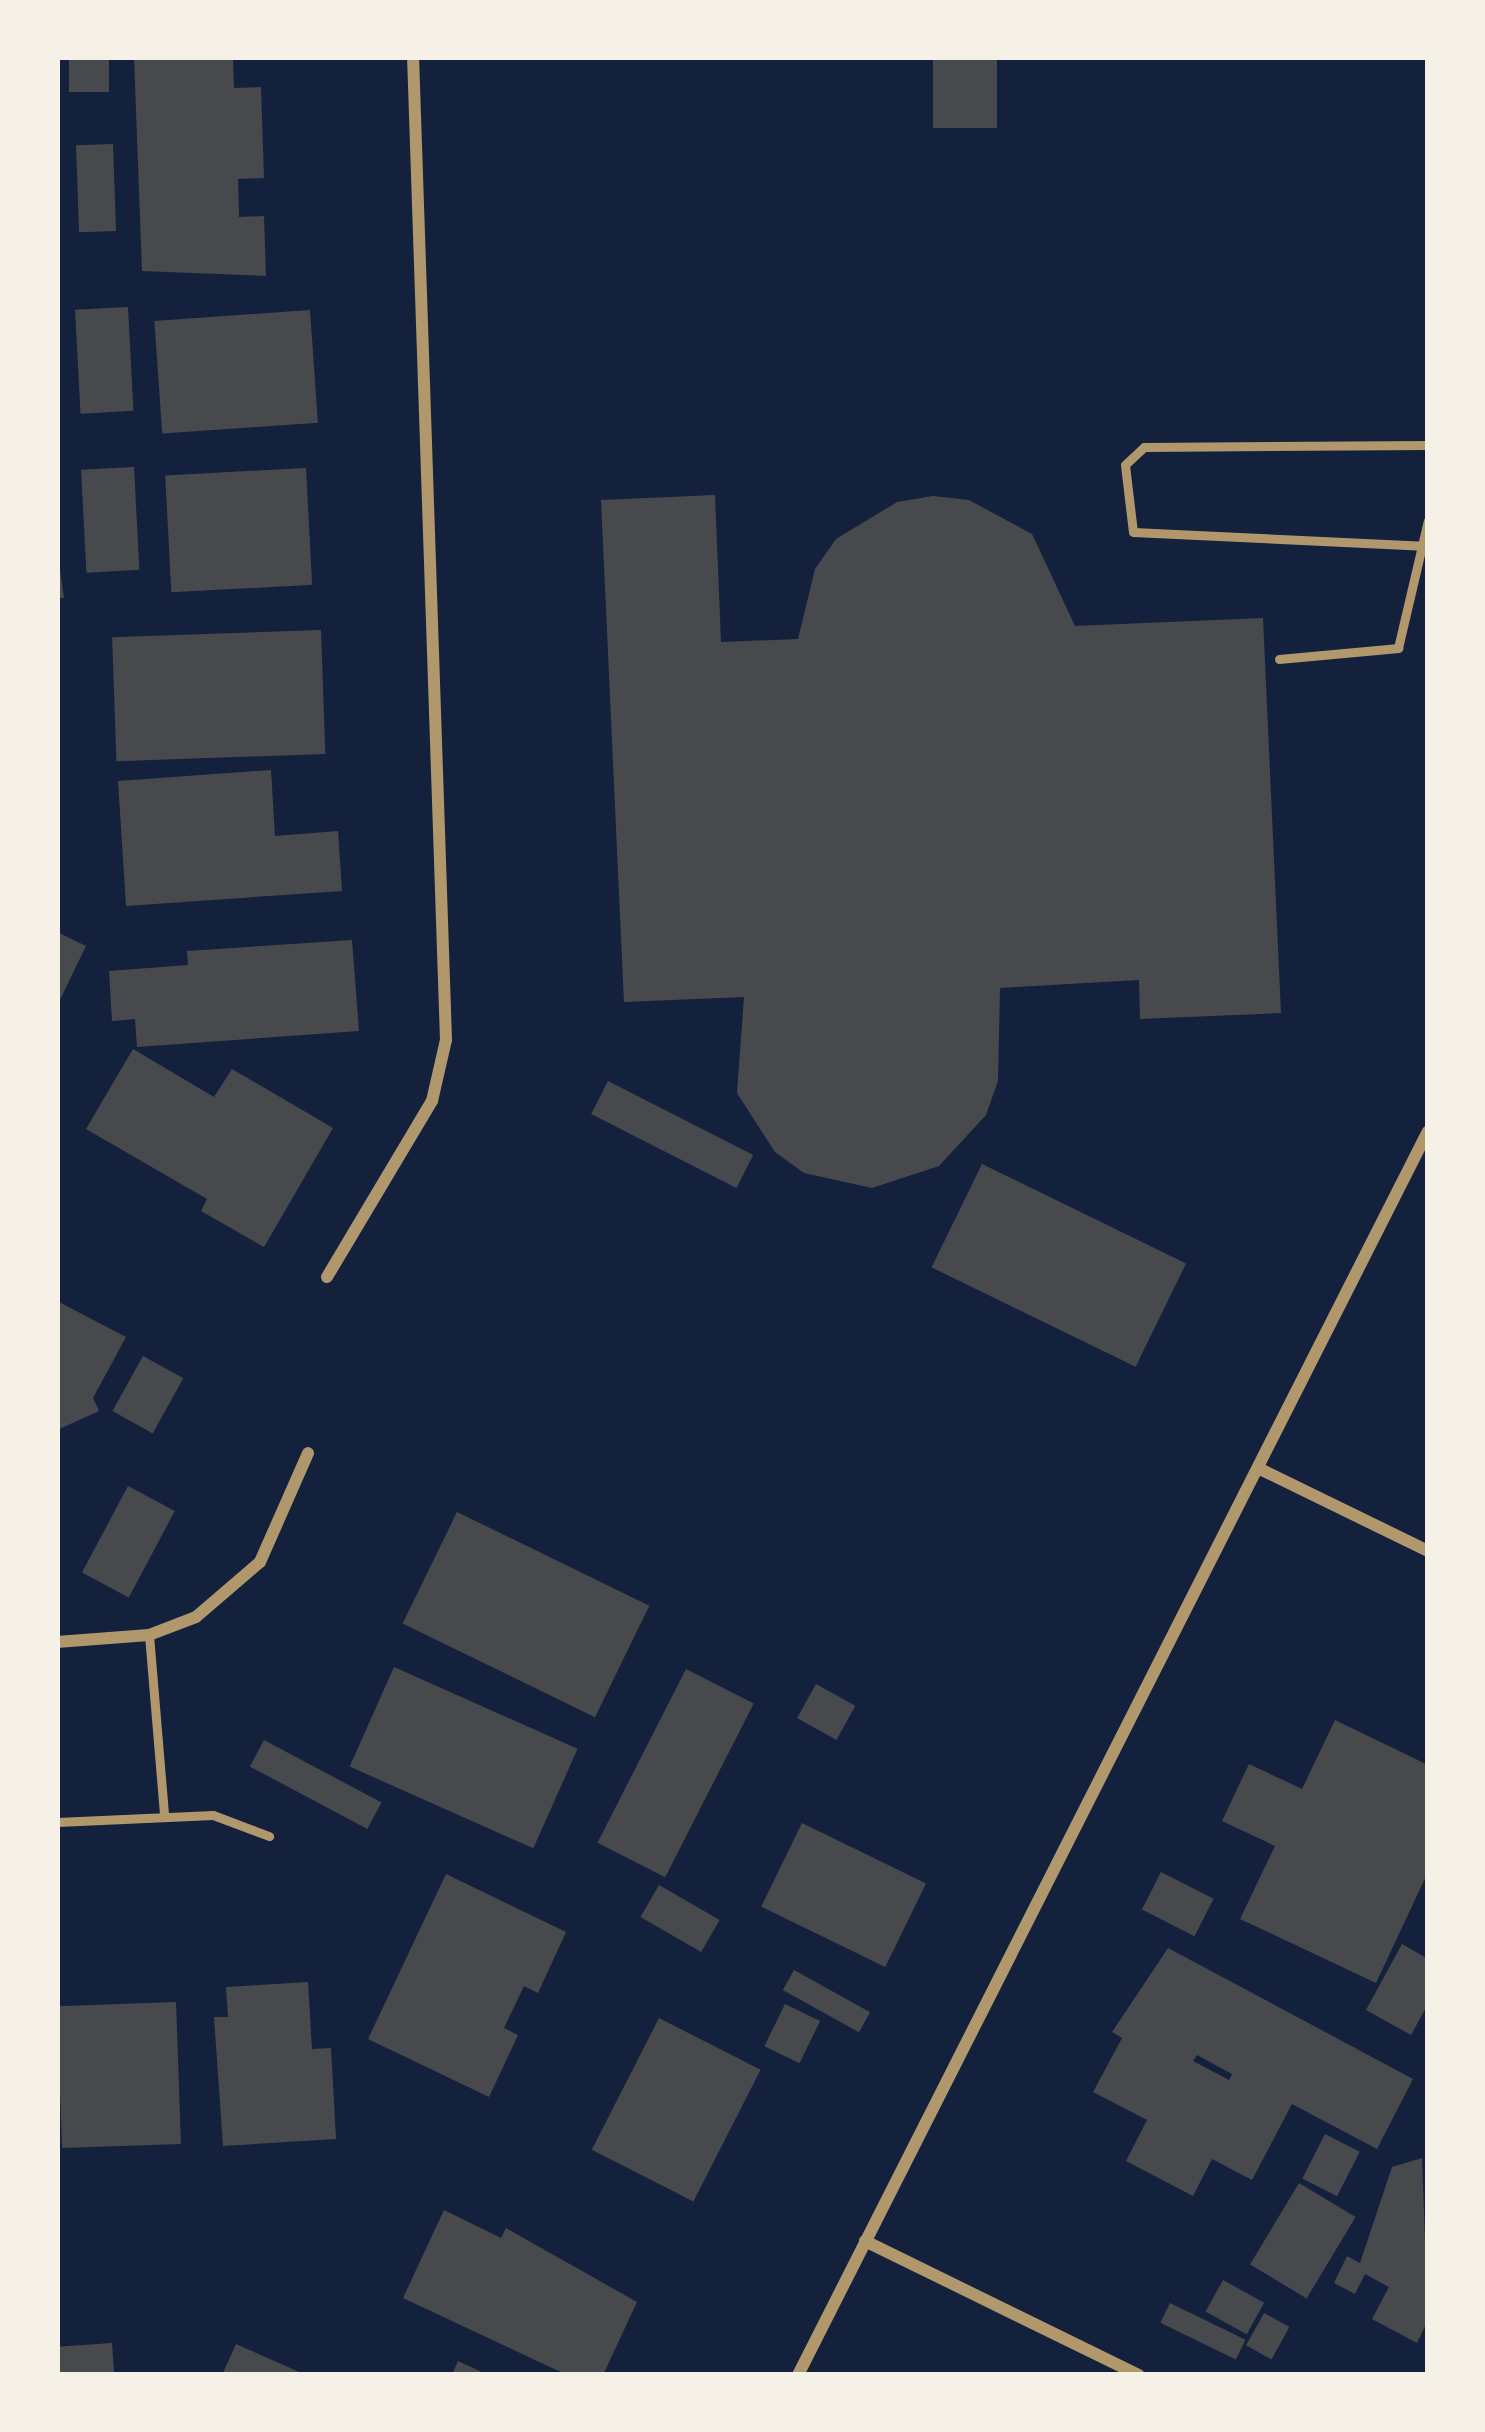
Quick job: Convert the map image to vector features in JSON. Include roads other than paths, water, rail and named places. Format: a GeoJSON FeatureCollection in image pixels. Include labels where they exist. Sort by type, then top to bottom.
{"type":"FeatureCollection","features":[{"type":"Feature","properties":{"kind":"street"},"geometry":{"type":"LineString","coordinates":[[327,1277],[432,1101],[446,1040],[412,57]]}},
{"type":"Feature","properties":{"kind":"street"},"geometry":{"type":"LineString","coordinates":[[798,2375],[1262,1470],[1428,1131]]}},
{"type":"Feature","properties":{"kind":"street"},"geometry":{"type":"LineString","coordinates":[[57,1642],[149,1635],[196,1617],[260,1562],[308,1453]]}},
{"type":"Feature","properties":{"kind":"street"},"geometry":{"type":"LineString","coordinates":[[1262,1470],[1428,1551]]}},
{"type":"Feature","properties":{"kind":"street"},"geometry":{"type":"LineString","coordinates":[[865,2241],[1139,2375]]}},
{"type":"Feature","properties":{"kind":"lane"},"geometry":{"type":"LineString","coordinates":[[1425,546],[1133,532],[1125,465],[1144,447],[1428,445]]}},
{"type":"Feature","properties":{"kind":"lane"},"geometry":{"type":"LineString","coordinates":[[1280,659],[1398,648],[1428,520]]}},
{"type":"Feature","properties":{"kind":"lane"},"geometry":{"type":"LineString","coordinates":[[149,1635],[164,1813]]}},
{"type":"Feature","properties":{"kind":"lane"},"geometry":{"type":"LineString","coordinates":[[57,1822],[164,1813],[245,1821],[269,1836]]}}]}
